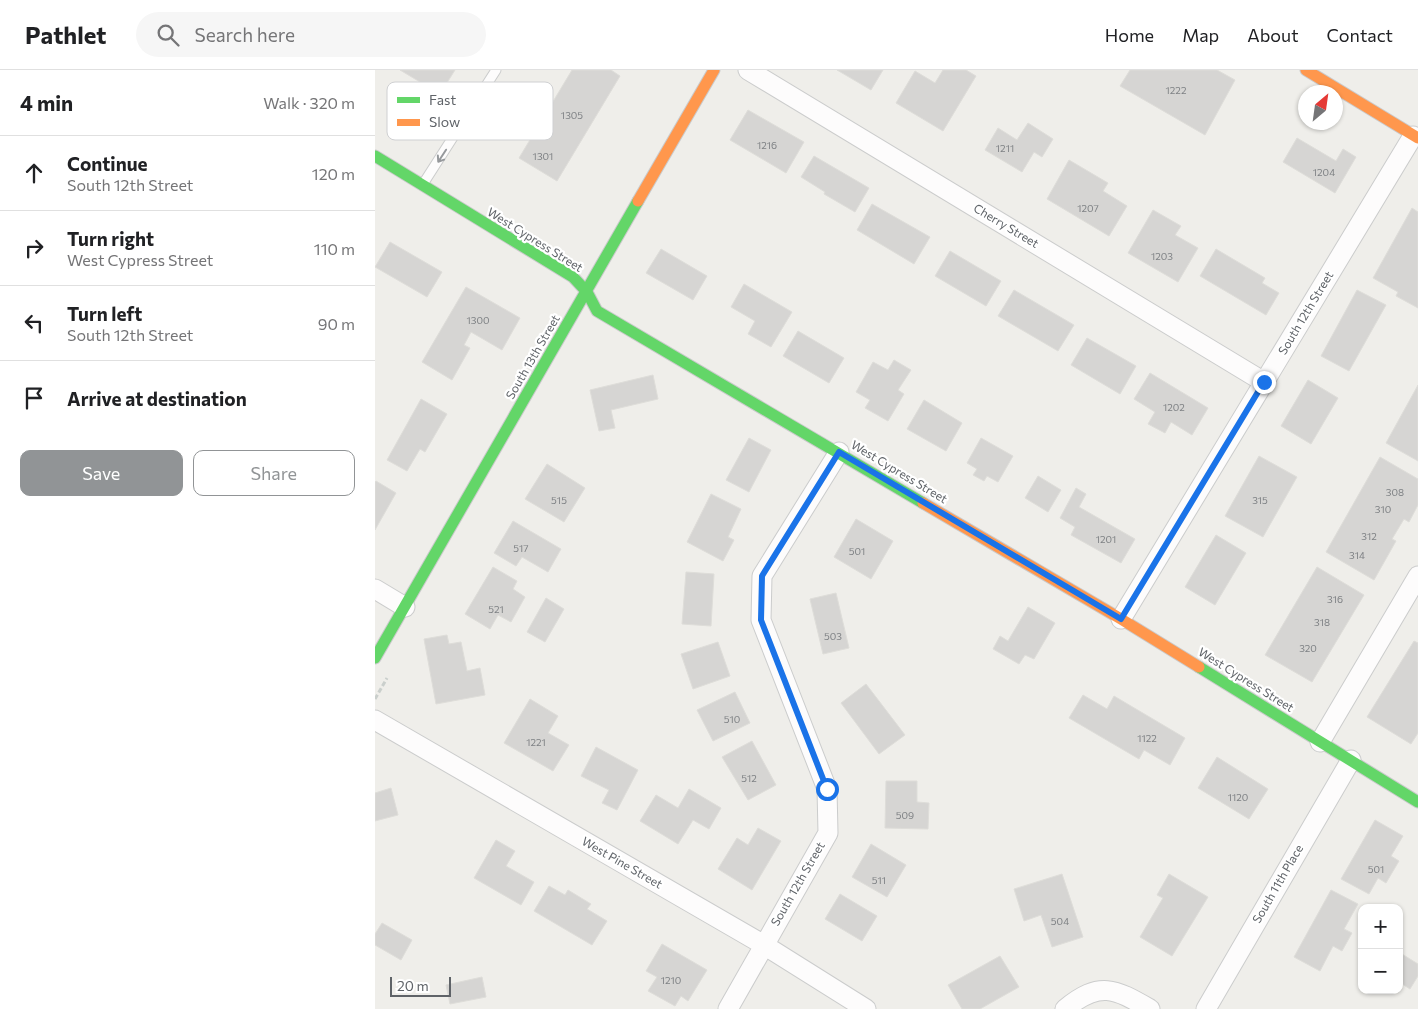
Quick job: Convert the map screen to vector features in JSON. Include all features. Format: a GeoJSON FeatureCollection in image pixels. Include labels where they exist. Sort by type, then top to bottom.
{"type":"FeatureCollection","features":[{"type":"Feature","properties":{"kind":"street","name":"South 13th Street"},"geometry":{"type":"LineString","coordinates":[[375,658],[714,70]]}},
{"type":"Feature","properties":{"kind":"street","name":"Cherry Street"},"geometry":{"type":"LineString","coordinates":[[749,70],[1264,382]]}},
{"type":"Feature","properties":{"kind":"street"},"geometry":{"type":"LineString","coordinates":[[1307,70],[1416,137]]}},
{"type":"Feature","properties":{"kind":"street","name":"South 12th Street"},"geometry":{"type":"LineString","coordinates":[[1121,619],[1264,382],[1416,137]]}},
{"type":"Feature","properties":{"kind":"street","name":"West Cypress Street"},"geometry":{"type":"LineString","coordinates":[[375,156],[573,277],[587,292],[597,311],[1121,619],[1418,802]]}},
{"type":"Feature","properties":{"kind":"street","name":"South 12th Street"},"geometry":{"type":"LineString","coordinates":[[728,1009],[828,833],[827,789],[761,620],[762,576],[839,452]]}},
{"type":"Feature","properties":{"kind":"street"},"geometry":{"type":"LineString","coordinates":[[1320,742],[1418,576]]}},
{"type":"Feature","properties":{"kind":"street"},"geometry":{"type":"LineString","coordinates":[[375,589],[405,607]]}},
{"type":"Feature","properties":{"kind":"street","name":"West Pine Street"},"geometry":{"type":"LineString","coordinates":[[375,720],[764,945],[866,1009]]}},
{"type":"Feature","properties":{"kind":"street","name":"South 11th Place"},"geometry":{"type":"LineString","coordinates":[[1206,1009],[1351,760]]}},
{"type":"Feature","properties":{"kind":"street"},"geometry":{"type":"LineString","coordinates":[[1065,1009],[1079,998],[1097,990],[1121,993],[1150,1009]]}},
{"type":"Feature","properties":{"kind":"lane"},"geometry":{"type":"LineString","coordinates":[[488,82],[496,70]]}},
{"type":"Feature","properties":{"kind":"lane"},"geometry":{"type":"LineString","coordinates":[[422,186],[451,140]]}},
{"type":"Feature","properties":{"kind":"building"},"geometry":{"type":"Polygon","coordinates":[[[400,70],[455,70],[448,82],[420,82],[400,70]]]}},
{"type":"Feature","properties":{"kind":"building"},"geometry":{"type":"Polygon","coordinates":[[[572,70],[611,70],[620,76],[557,181],[519,158],[530,140],[553,140],[553,102],[572,70]]]}},
{"type":"Feature","properties":{"kind":"building"},"geometry":{"type":"Polygon","coordinates":[[[837,70],[883,70],[871,90],[837,70]]]}},
{"type":"Feature","properties":{"kind":"building"},"geometry":{"type":"Polygon","coordinates":[[[943,70],[966,70],[976,76],[943,131],[896,103],[915,71],[935,83],[943,70]]]}},
{"type":"Feature","properties":{"kind":"building"},"geometry":{"type":"Polygon","coordinates":[[[1130,70],[1217,70],[1235,80],[1205,135],[1120,86],[1130,70]]]}},
{"type":"Feature","properties":{"kind":"building"},"geometry":{"type":"Polygon","coordinates":[[[748,110],[804,142],[786,173],[730,140],[748,110]]]}},
{"type":"Feature","properties":{"kind":"building"},"geometry":{"type":"Polygon","coordinates":[[[1028,123],[1053,139],[1042,157],[1034,152],[1022,172],[985,150],[998,128],[1017,140],[1028,123]]]}},
{"type":"Feature","properties":{"kind":"building"},"geometry":{"type":"Polygon","coordinates":[[[1297,138],[1336,161],[1343,149],[1356,157],[1335,193],[1283,162],[1297,138]]]}},
{"type":"Feature","properties":{"kind":"building"},"geometry":{"type":"Polygon","coordinates":[[[814,156],[869,188],[855,212],[824,194],[825,192],[801,177],[814,156]]]}},
{"type":"Feature","properties":{"kind":"building"},"geometry":{"type":"Polygon","coordinates":[[[1069,160],[1108,183],[1103,191],[1127,206],[1109,236],[1047,199],[1069,160]]]}},
{"type":"Feature","properties":{"kind":"building"},"geometry":{"type":"Polygon","coordinates":[[[872,204],[930,237],[914,264],[857,230],[872,204]]]}},
{"type":"Feature","properties":{"kind":"building"},"geometry":{"type":"Polygon","coordinates":[[[1412,208],[1418,212],[1418,308],[1396,296],[1398,292],[1373,278],[1412,208]]]}},
{"type":"Feature","properties":{"kind":"building"},"geometry":{"type":"Polygon","coordinates":[[[1153,210],[1181,226],[1175,235],[1198,248],[1178,282],[1128,253],[1153,210]]]}},
{"type":"Feature","properties":{"kind":"building"},"geometry":{"type":"Polygon","coordinates":[[[390,242],[442,272],[427,297],[375,267],[390,242]]]}},
{"type":"Feature","properties":{"kind":"building"},"geometry":{"type":"Polygon","coordinates":[[[661,249],[707,276],[693,300],[646,273],[661,249]]]}},
{"type":"Feature","properties":{"kind":"building"},"geometry":{"type":"Polygon","coordinates":[[[1216,249],[1265,278],[1262,283],[1279,293],[1266,315],[1200,276],[1216,249]]]}},
{"type":"Feature","properties":{"kind":"building"},"geometry":{"type":"Polygon","coordinates":[[[950,251],[1001,281],[986,306],[935,276],[950,251]]]}},
{"type":"Feature","properties":{"kind":"building"},"geometry":{"type":"Polygon","coordinates":[[[744,284],[792,312],[771,347],[748,334],[755,321],[731,307],[744,284]]]}},
{"type":"Feature","properties":{"kind":"building"},"geometry":{"type":"Polygon","coordinates":[[[466,287],[520,318],[502,350],[471,332],[464,345],[470,348],[452,380],[422,362],[466,287]]]}},
{"type":"Feature","properties":{"kind":"building"},"geometry":{"type":"Polygon","coordinates":[[[1014,290],[1074,325],[1058,351],[998,316],[1014,290]]]}},
{"type":"Feature","properties":{"kind":"building"},"geometry":{"type":"Polygon","coordinates":[[[1357,290],[1386,305],[1349,371],[1321,356],[1357,290]]]}},
{"type":"Feature","properties":{"kind":"building"},"geometry":{"type":"Polygon","coordinates":[[[798,331],[844,358],[829,383],[783,356],[798,331]]]}},
{"type":"Feature","properties":{"kind":"building"},"geometry":{"type":"Polygon","coordinates":[[[1087,338],[1136,366],[1120,394],[1071,365],[1087,338]]]}},
{"type":"Feature","properties":{"kind":"building"},"geometry":{"type":"Polygon","coordinates":[[[894,360],[911,370],[898,390],[904,394],[888,421],[865,408],[870,400],[856,392],[873,362],[888,370],[894,360]]]}},
{"type":"Feature","properties":{"kind":"building"},"geometry":{"type":"Polygon","coordinates":[[[1150,373],[1208,408],[1192,435],[1171,422],[1165,433],[1148,424],[1155,412],[1134,399],[1150,373]]]}},
{"type":"Feature","properties":{"kind":"building"},"geometry":{"type":"Polygon","coordinates":[[[653,375],[658,399],[611,410],[615,428],[599,431],[590,390],[653,375]]]}},
{"type":"Feature","properties":{"kind":"building"},"geometry":{"type":"Polygon","coordinates":[[[1308,380],[1338,398],[1311,444],[1281,426],[1308,380]]]}},
{"type":"Feature","properties":{"kind":"building"},"geometry":{"type":"Polygon","coordinates":[[[1418,385],[1418,461],[1386,443],[1418,385]]]}},
{"type":"Feature","properties":{"kind":"building"},"geometry":{"type":"Polygon","coordinates":[[[421,399],[447,414],[425,452],[420,449],[407,471],[387,460],[421,399]]]}},
{"type":"Feature","properties":{"kind":"building"},"geometry":{"type":"Polygon","coordinates":[[[924,400],[962,423],[946,451],[907,429],[924,400]]]}},
{"type":"Feature","properties":{"kind":"building"},"geometry":{"type":"Polygon","coordinates":[[[749,438],[771,450],[749,492],[726,480],[749,438]]]}},
{"type":"Feature","properties":{"kind":"building"},"geometry":{"type":"Polygon","coordinates":[[[981,438],[1013,456],[998,482],[987,476],[984,481],[973,475],[977,469],[967,463],[981,438]]]}},
{"type":"Feature","properties":{"kind":"building"},"geometry":{"type":"Polygon","coordinates":[[[1259,456],[1297,477],[1263,537],[1225,516],[1259,456]]]}},
{"type":"Feature","properties":{"kind":"building"},"geometry":{"type":"Polygon","coordinates":[[[1380,457],[1418,479],[1418,505],[1409,522],[1404,519],[1392,539],[1396,541],[1374,580],[1326,552],[1380,457]]]}},
{"type":"Feature","properties":{"kind":"building"},"geometry":{"type":"Polygon","coordinates":[[[547,464],[585,488],[564,522],[525,499],[547,464]]]}},
{"type":"Feature","properties":{"kind":"building"},"geometry":{"type":"Polygon","coordinates":[[[1038,476],[1061,490],[1048,512],[1025,498],[1038,476]]]}},
{"type":"Feature","properties":{"kind":"building"},"geometry":{"type":"Polygon","coordinates":[[[375,482],[396,493],[375,530],[375,482]]]}},
{"type":"Feature","properties":{"kind":"building"},"geometry":{"type":"Polygon","coordinates":[[[1076,488],[1086,494],[1079,507],[1135,539],[1121,563],[1071,535],[1075,527],[1060,518],[1076,488]]]}},
{"type":"Feature","properties":{"kind":"building"},"geometry":{"type":"Polygon","coordinates":[[[711,494],[741,509],[728,537],[734,540],[723,561],[687,542],[711,494]]]}},
{"type":"Feature","properties":{"kind":"building"},"geometry":{"type":"Polygon","coordinates":[[[856,519],[893,541],[871,579],[834,557],[856,519]]]}},
{"type":"Feature","properties":{"kind":"building"},"geometry":{"type":"Polygon","coordinates":[[[513,521],[561,549],[548,572],[522,557],[516,566],[494,553],[513,521]]]}},
{"type":"Feature","properties":{"kind":"building"},"geometry":{"type":"Polygon","coordinates":[[[1216,535],[1246,553],[1215,605],[1185,587],[1216,535]]]}},
{"type":"Feature","properties":{"kind":"building"},"geometry":{"type":"Polygon","coordinates":[[[493,567],[517,581],[513,589],[525,597],[511,622],[498,615],[490,629],[465,614],[493,567]]]}},
{"type":"Feature","properties":{"kind":"building"},"geometry":{"type":"Polygon","coordinates":[[[1317,567],[1364,595],[1312,682],[1265,655],[1317,567]]]}},
{"type":"Feature","properties":{"kind":"building"},"geometry":{"type":"Polygon","coordinates":[[[686,572],[714,574],[711,626],[682,624],[686,572]]]}},
{"type":"Feature","properties":{"kind":"building"},"geometry":{"type":"Polygon","coordinates":[[[836,593],[849,648],[823,654],[810,599],[836,593]]]}},
{"type":"Feature","properties":{"kind":"building"},"geometry":{"type":"Polygon","coordinates":[[[546,598],[564,609],[545,642],[527,632],[546,598]]]}},
{"type":"Feature","properties":{"kind":"building"},"geometry":{"type":"Polygon","coordinates":[[[1028,607],[1055,623],[1034,659],[1025,655],[1019,664],[993,649],[1000,636],[1008,641],[1028,607]]]}},
{"type":"Feature","properties":{"kind":"building"},"geometry":{"type":"Polygon","coordinates":[[[447,635],[449,644],[461,642],[467,671],[480,668],[485,695],[436,704],[424,639],[447,635]]]}},
{"type":"Feature","properties":{"kind":"building"},"geometry":{"type":"Polygon","coordinates":[[[1414,641],[1418,643],[1418,733],[1411,744],[1367,717],[1414,641]]]}},
{"type":"Feature","properties":{"kind":"building"},"geometry":{"type":"Polygon","coordinates":[[[718,642],[730,676],[693,689],[681,654],[718,642]]]}},
{"type":"Feature","properties":{"kind":"building"},"geometry":{"type":"Polygon","coordinates":[[[866,684],[905,735],[879,754],[841,703],[866,684]]]}},
{"type":"Feature","properties":{"kind":"building"},"geometry":{"type":"Polygon","coordinates":[[[735,692],[750,723],[713,741],[697,710],[735,692]]]}},
{"type":"Feature","properties":{"kind":"building"},"geometry":{"type":"Polygon","coordinates":[[[1083,695],[1107,709],[1114,696],[1185,738],[1170,765],[1144,750],[1139,759],[1069,718],[1083,695]]]}},
{"type":"Feature","properties":{"kind":"building"},"geometry":{"type":"Polygon","coordinates":[[[530,699],[558,716],[548,733],[569,745],[553,771],[504,743],[530,699]]]}},
{"type":"Feature","properties":{"kind":"building"},"geometry":{"type":"Polygon","coordinates":[[[752,741],[776,785],[748,800],[722,757],[752,741]]]}},
{"type":"Feature","properties":{"kind":"building"},"geometry":{"type":"Polygon","coordinates":[[[596,747],[638,770],[617,810],[602,803],[609,790],[581,776],[596,747]]]}},
{"type":"Feature","properties":{"kind":"building"},"geometry":{"type":"Polygon","coordinates":[[[1217,757],[1268,789],[1249,819],[1198,788],[1217,757]]]}},
{"type":"Feature","properties":{"kind":"building"},"geometry":{"type":"Polygon","coordinates":[[[886,781],[917,781],[917,802],[929,803],[928,829],[885,828],[886,781]]]}},
{"type":"Feature","properties":{"kind":"building"},"geometry":{"type":"Polygon","coordinates":[[[391,788],[398,815],[375,821],[375,793],[391,788]]]}},
{"type":"Feature","properties":{"kind":"building"},"geometry":{"type":"Polygon","coordinates":[[[689,789],[721,808],[709,829],[693,820],[678,844],[640,821],[656,795],[678,808],[689,789]]]}},
{"type":"Feature","properties":{"kind":"building"},"geometry":{"type":"Polygon","coordinates":[[[1375,820],[1403,836],[1391,856],[1399,861],[1386,883],[1378,878],[1369,894],[1341,879],[1375,820]]]}},
{"type":"Feature","properties":{"kind":"building"},"geometry":{"type":"Polygon","coordinates":[[[758,828],[781,841],[752,890],[718,869],[737,838],[748,845],[758,828]]]}},
{"type":"Feature","properties":{"kind":"building"},"geometry":{"type":"Polygon","coordinates":[[[496,840],[515,851],[506,866],[534,882],[521,905],[474,878],[496,840]]]}},
{"type":"Feature","properties":{"kind":"building"},"geometry":{"type":"Polygon","coordinates":[[[871,844],[906,865],[887,897],[852,877],[871,844]]]}},
{"type":"Feature","properties":{"kind":"building"},"geometry":{"type":"Polygon","coordinates":[[[1062,874],[1083,937],[1052,947],[1041,915],[1024,921],[1014,889],[1062,874]]]}},
{"type":"Feature","properties":{"kind":"building"},"geometry":{"type":"Polygon","coordinates":[[[1169,874],[1208,897],[1172,956],[1140,937],[1163,898],[1157,895],[1169,874]]]}},
{"type":"Feature","properties":{"kind":"building"},"geometry":{"type":"Polygon","coordinates":[[[549,886],[565,895],[568,890],[591,904],[587,909],[607,921],[592,945],[534,911],[549,886]]]}},
{"type":"Feature","properties":{"kind":"building"},"geometry":{"type":"Polygon","coordinates":[[[1331,890],[1358,904],[1344,929],[1352,933],[1342,951],[1333,946],[1320,971],[1294,957],[1331,890]]]}},
{"type":"Feature","properties":{"kind":"building"},"geometry":{"type":"Polygon","coordinates":[[[840,894],[877,916],[862,941],[825,919],[840,894]]]}},
{"type":"Feature","properties":{"kind":"building"},"geometry":{"type":"Polygon","coordinates":[[[382,923],[412,940],[401,960],[375,945],[375,934],[382,923]]]}},
{"type":"Feature","properties":{"kind":"building"},"geometry":{"type":"Polygon","coordinates":[[[662,944],[707,970],[688,1001],[681,996],[675,1006],[648,991],[657,977],[646,971],[662,944]]]}},
{"type":"Feature","properties":{"kind":"building"},"geometry":{"type":"Polygon","coordinates":[[[1403,955],[1418,964],[1418,976],[1410,989],[1403,985],[1403,955]]]}},
{"type":"Feature","properties":{"kind":"building"},"geometry":{"type":"Polygon","coordinates":[[[1000,956],[1019,987],[980,1009],[962,1009],[948,985],[1000,956]]]}},
{"type":"Feature","properties":{"kind":"building"},"geometry":{"type":"Polygon","coordinates":[[[482,977],[486,997],[450,1004],[446,985],[482,977]]]}},
{"type":"Feature","properties":{"kind":"traffic: fast"},"geometry":{"type":"LineString","coordinates":[[375,156],[573,277],[587,292],[597,311],[923,503]]}},
{"type":"Feature","properties":{"kind":"traffic: fast"},"geometry":{"type":"LineString","coordinates":[[375,658],[638,201]]}},
{"type":"Feature","properties":{"kind":"traffic: fast"},"geometry":{"type":"LineString","coordinates":[[1199,667],[1418,802]]}},
{"type":"Feature","properties":{"kind":"traffic: slow"},"geometry":{"type":"LineString","coordinates":[[638,201],[714,70]]}},
{"type":"Feature","properties":{"kind":"traffic: slow"},"geometry":{"type":"LineString","coordinates":[[1306,70],[1418,138]]}},
{"type":"Feature","properties":{"kind":"traffic: slow"},"geometry":{"type":"LineString","coordinates":[[923,503],[1199,667]]}},
{"type":"Feature","properties":{"kind":"route"},"geometry":{"type":"LineString","coordinates":[[827,789],[761,620],[762,576],[839,452],[1121,619],[1264,382]]}}]}
